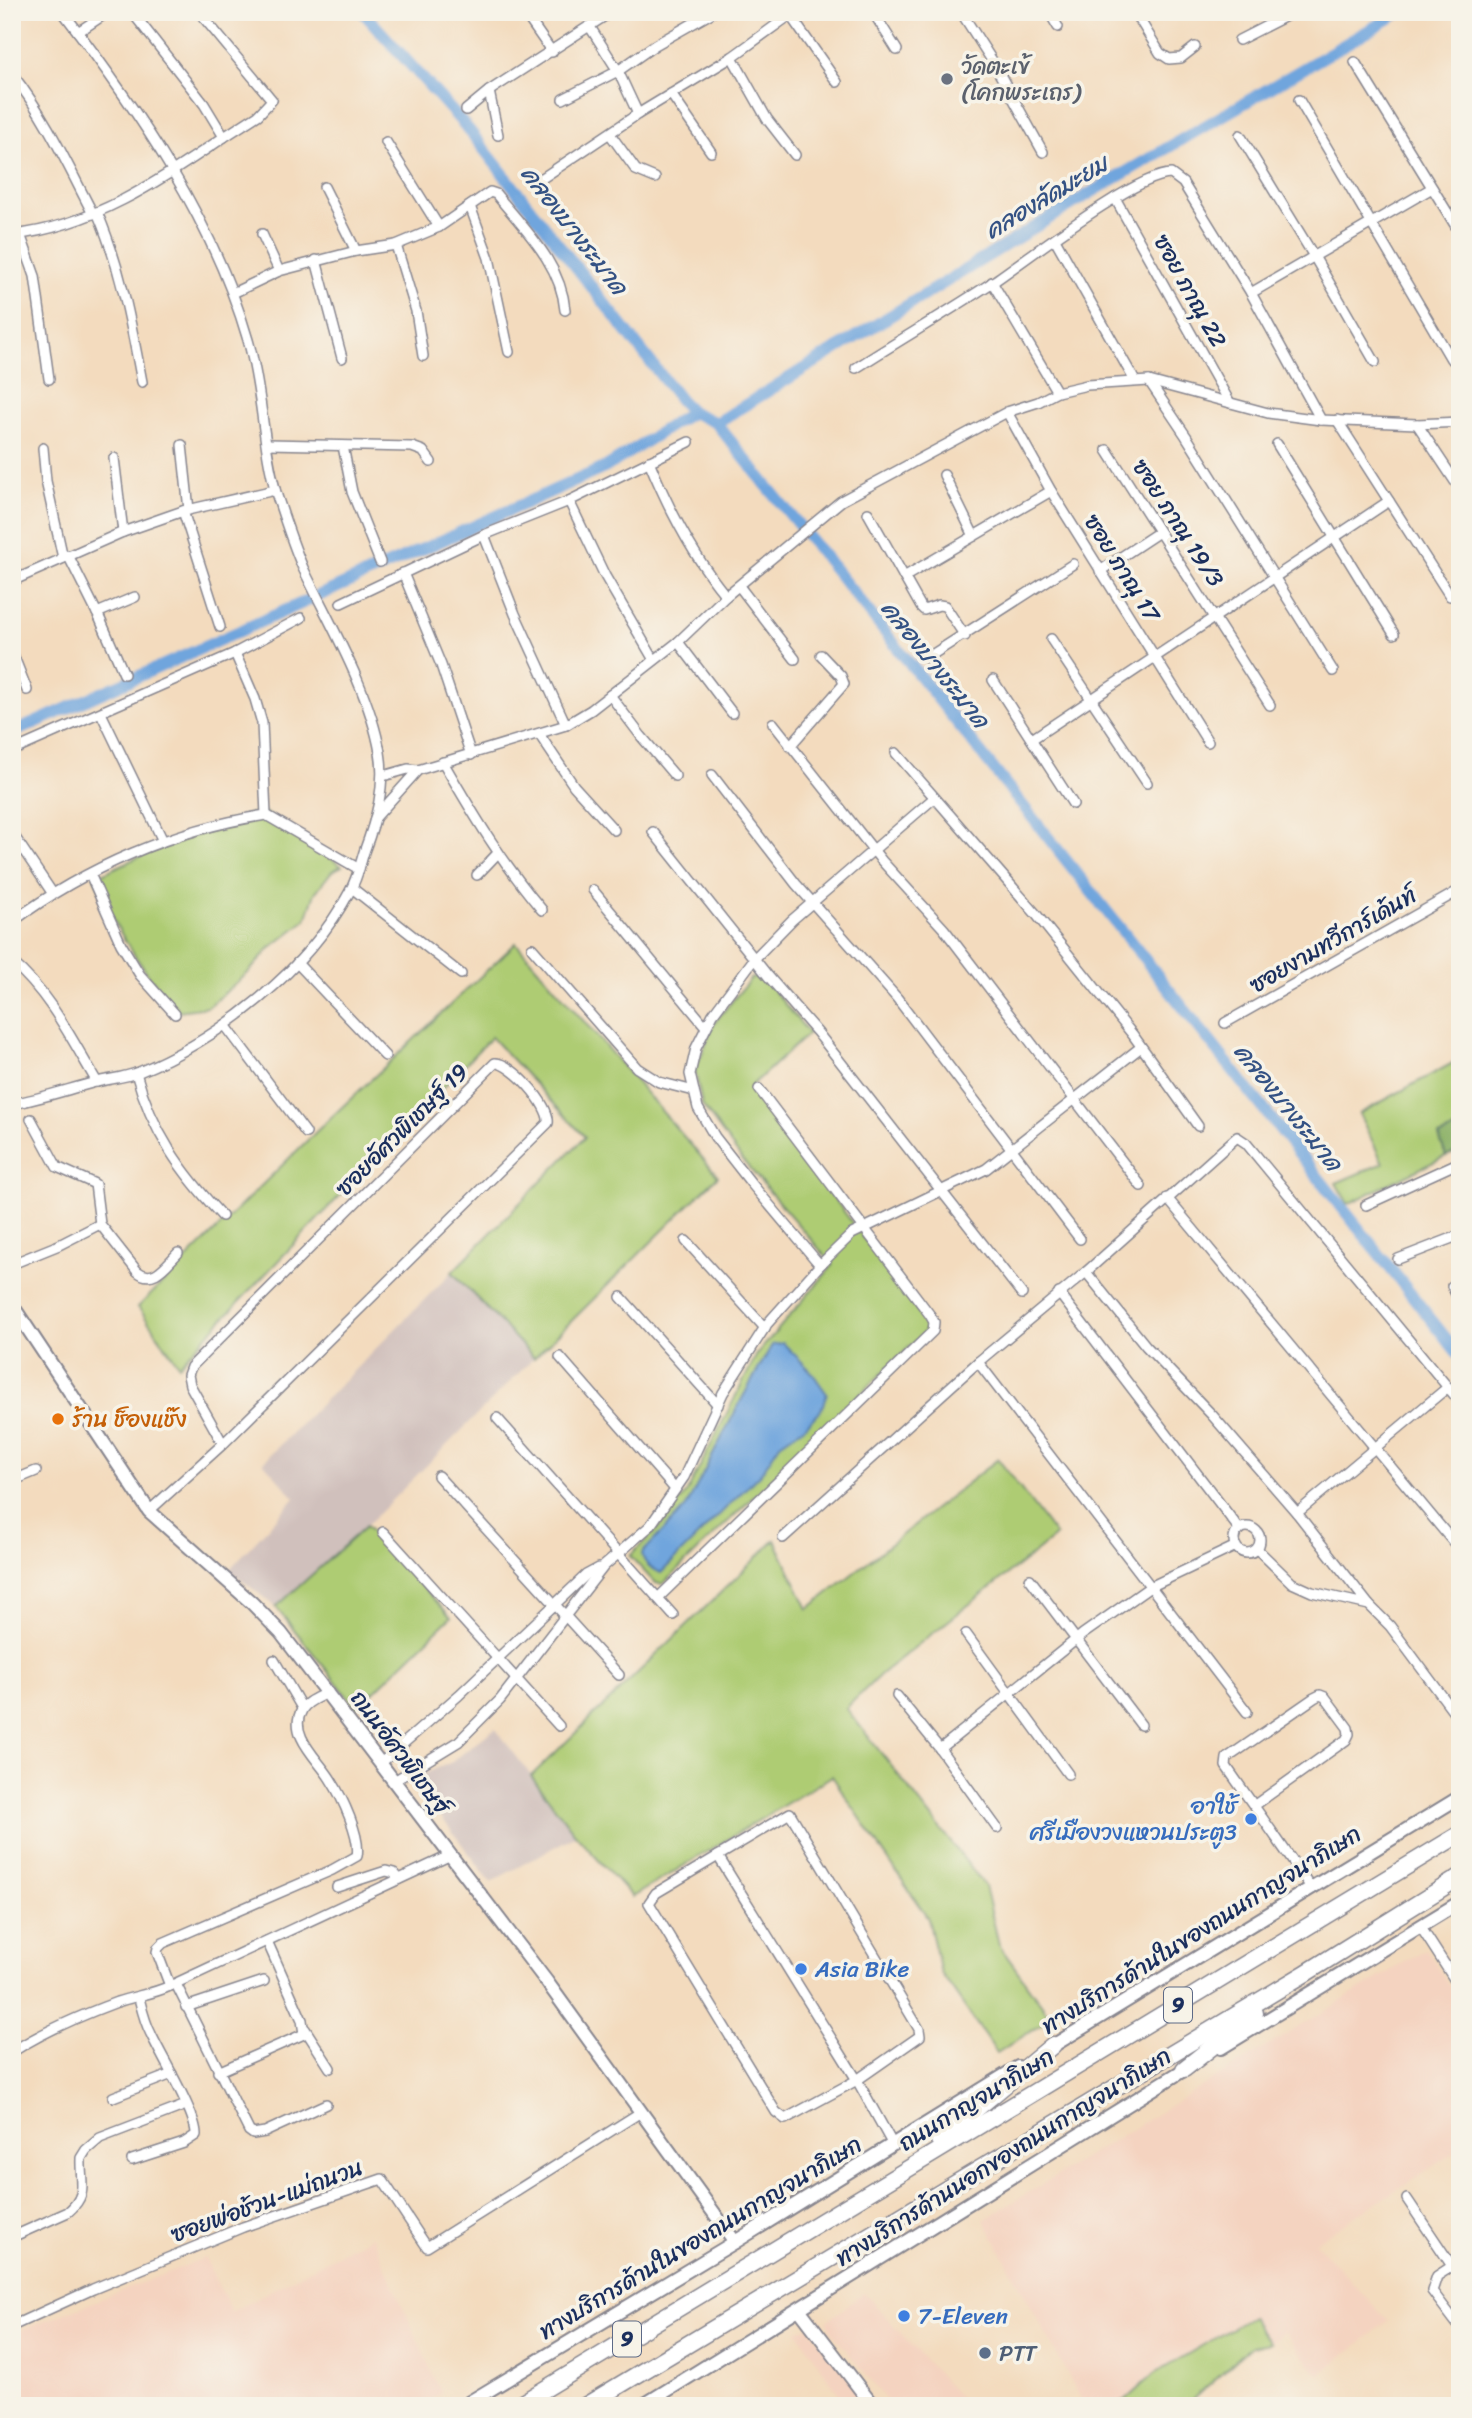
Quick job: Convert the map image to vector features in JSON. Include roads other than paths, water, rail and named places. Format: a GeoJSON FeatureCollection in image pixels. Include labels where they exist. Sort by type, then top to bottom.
{"type":"FeatureCollection","features":[{"type":"Feature","properties":{"kind":"highway","name":"ถนนกาญจนาภิเษก"},"geometry":{"type":"LineString","coordinates":[[517,2406],[1460,1834]]}},
{"type":"Feature","properties":{"kind":"highway","name":"9"},"geometry":{"type":"LineString","coordinates":[[585,2406],[1306,1973],[1460,1877]]}},
{"type":"Feature","properties":{"kind":"highway"},"geometry":{"type":"LineString","coordinates":[[1184,2069],[1306,1973]]}},
{"type":"Feature","properties":{"kind":"highway"},"geometry":{"type":"LineString","coordinates":[[897,2175],[1053,2045]]}},
{"type":"Feature","properties":{"kind":"main road","name":"ถนนอัศวพิเชษฐ์"},"geometry":{"type":"LineString","coordinates":[[12,1305],[149,1511],[281,1633],[451,1855],[734,2242]]}},
{"type":"Feature","properties":{"kind":"main road","name":"ทางบริการด้านในของถนนกาญจนาภิเษก"},"geometry":{"type":"LineString","coordinates":[[463,2406],[893,2145],[1310,1886],[1460,1797]]}},
{"type":"Feature","properties":{"kind":"main road","name":"ทางบริการด้านนอกของถนนกาญจนาภิเษก"},"geometry":{"type":"LineString","coordinates":[[642,2406],[1184,2069],[1460,1902]]}},
{"type":"Feature","properties":{"kind":"main road"},"geometry":{"type":"LineString","coordinates":[[799,2309],[873,2406]]}},
{"type":"Feature","properties":{"kind":"street"},"geometry":{"type":"LineString","coordinates":[[12,1104],[136,1073],[168,1058],[225,1025],[297,963],[315,944],[352,888],[374,819],[383,776],[370,714],[335,632],[302,565],[275,490],[249,343],[233,293],[211,242],[174,171],[63,12]]}},
{"type":"Feature","properties":{"kind":"street"},"geometry":{"type":"LineString","coordinates":[[78,33],[108,12]]}},
{"type":"Feature","properties":{"kind":"street"},"geometry":{"type":"LineString","coordinates":[[132,12],[204,104],[224,137]]}},
{"type":"Feature","properties":{"kind":"street"},"geometry":{"type":"LineString","coordinates":[[49,379],[35,276],[16,234],[68,223],[95,213],[174,171],[258,115],[272,100],[199,12]]}},
{"type":"Feature","properties":{"kind":"street"},"geometry":{"type":"LineString","coordinates":[[524,12],[552,52]]}},
{"type":"Feature","properties":{"kind":"street"},"geometry":{"type":"LineString","coordinates":[[466,110],[489,91],[611,12]]}},
{"type":"Feature","properties":{"kind":"street"},"geometry":{"type":"LineString","coordinates":[[563,99],[618,71],[655,45],[713,12]]}},
{"type":"Feature","properties":{"kind":"street"},"geometry":{"type":"LineString","coordinates":[[873,12],[897,50]]}},
{"type":"Feature","properties":{"kind":"street"},"geometry":{"type":"LineString","coordinates":[[961,12],[993,62],[1043,152]]}},
{"type":"Feature","properties":{"kind":"street"},"geometry":{"type":"LineString","coordinates":[[1049,12],[1058,27]]}},
{"type":"Feature","properties":{"kind":"street"},"geometry":{"type":"LineString","coordinates":[[1135,12],[1160,53],[1169,59],[1181,58],[1195,47]]}},
{"type":"Feature","properties":{"kind":"street"},"geometry":{"type":"LineString","coordinates":[[1239,40],[1294,12]]}},
{"type":"Feature","properties":{"kind":"street"},"geometry":{"type":"LineString","coordinates":[[535,183],[638,114],[732,57],[789,14],[837,82]]}},
{"type":"Feature","properties":{"kind":"street"},"geometry":{"type":"LineString","coordinates":[[590,27],[618,71],[638,114]]}},
{"type":"Feature","properties":{"kind":"street"},"geometry":{"type":"LineString","coordinates":[[732,57],[768,119],[794,156]]}},
{"type":"Feature","properties":{"kind":"street"},"geometry":{"type":"LineString","coordinates":[[1355,62],[1460,233]]}},
{"type":"Feature","properties":{"kind":"street"},"geometry":{"type":"LineString","coordinates":[[12,74],[47,125],[113,248],[142,382]]}},
{"type":"Feature","properties":{"kind":"street"},"geometry":{"type":"LineString","coordinates":[[489,91],[498,135]]}},
{"type":"Feature","properties":{"kind":"street"},"geometry":{"type":"LineString","coordinates":[[671,94],[712,152]]}},
{"type":"Feature","properties":{"kind":"street"},"geometry":{"type":"LineString","coordinates":[[1299,100],[1451,359]]}},
{"type":"Feature","properties":{"kind":"street"},"geometry":{"type":"LineString","coordinates":[[610,134],[636,170],[656,178]]}},
{"type":"Feature","properties":{"kind":"street"},"geometry":{"type":"LineString","coordinates":[[1240,135],[1375,362]]}},
{"type":"Feature","properties":{"kind":"street"},"geometry":{"type":"LineString","coordinates":[[386,142],[439,227]]}},
{"type":"Feature","properties":{"kind":"street"},"geometry":{"type":"LineString","coordinates":[[856,368],[992,282],[1115,198],[1155,176],[1171,174],[1177,177],[1251,293],[1321,420]]}},
{"type":"Feature","properties":{"kind":"street"},"geometry":{"type":"LineString","coordinates":[[324,187],[356,251]]}},
{"type":"Feature","properties":{"kind":"street"},"geometry":{"type":"LineString","coordinates":[[1251,293],[1432,188]]}},
{"type":"Feature","properties":{"kind":"street"},"geometry":{"type":"LineString","coordinates":[[233,293],[279,271],[316,260],[396,245],[439,227],[490,192],[496,194],[552,265],[564,290],[565,310]]}},
{"type":"Feature","properties":{"kind":"street","name":"ซอย ภาณุ 22"},"geometry":{"type":"LineString","coordinates":[[1115,198],[1230,403]]}},
{"type":"Feature","properties":{"kind":"street"},"geometry":{"type":"LineString","coordinates":[[470,206],[489,258],[509,352]]}},
{"type":"Feature","properties":{"kind":"street"},"geometry":{"type":"LineString","coordinates":[[262,234],[279,271]]}},
{"type":"Feature","properties":{"kind":"street"},"geometry":{"type":"LineString","coordinates":[[1055,239],[1135,381]]}},
{"type":"Feature","properties":{"kind":"street"},"geometry":{"type":"LineString","coordinates":[[396,245],[416,311],[423,356]]}},
{"type":"Feature","properties":{"kind":"street"},"geometry":{"type":"LineString","coordinates":[[316,260],[342,358]]}},
{"type":"Feature","properties":{"kind":"street"},"geometry":{"type":"LineString","coordinates":[[992,282],[1057,391]]}},
{"type":"Feature","properties":{"kind":"street"},"geometry":{"type":"LineString","coordinates":[[1149,381],[1333,671]]}},
{"type":"Feature","properties":{"kind":"street"},"geometry":{"type":"LineString","coordinates":[[383,776],[408,769],[418,770],[566,725],[591,710],[678,642],[726,596],[841,501],[1007,412],[1038,402],[1057,391],[1087,385],[1149,381],[1268,413],[1321,420],[1418,424],[1460,422]]}},
{"type":"Feature","properties":{"kind":"street","name":"ซอย ภาณุ 17"},"geometry":{"type":"LineString","coordinates":[[1007,412],[1051,491],[1208,742]]}},
{"type":"Feature","properties":{"kind":"street"},"geometry":{"type":"LineString","coordinates":[[1337,420],[1450,596]]}},
{"type":"Feature","properties":{"kind":"street"},"geometry":{"type":"LineString","coordinates":[[1418,424],[1460,489]]}},
{"type":"Feature","properties":{"kind":"street"},"geometry":{"type":"LineString","coordinates":[[341,603],[484,535],[569,500],[689,442]]}},
{"type":"Feature","properties":{"kind":"street"},"geometry":{"type":"LineString","coordinates":[[268,444],[412,447],[423,451],[431,462]]}},
{"type":"Feature","properties":{"kind":"street"},"geometry":{"type":"LineString","coordinates":[[1277,444],[1394,634]]}},
{"type":"Feature","properties":{"kind":"street"},"geometry":{"type":"LineString","coordinates":[[182,445],[186,510],[220,627]]}},
{"type":"Feature","properties":{"kind":"street"},"geometry":{"type":"LineString","coordinates":[[342,446],[352,492],[380,562]]}},
{"type":"Feature","properties":{"kind":"street"},"geometry":{"type":"LineString","coordinates":[[43,448],[46,481],[65,556],[97,613],[124,674]]}},
{"type":"Feature","properties":{"kind":"street","name":"ซอย ภาณุ 19/3"},"geometry":{"type":"LineString","coordinates":[[1107,450],[1270,705]]}},
{"type":"Feature","properties":{"kind":"street"},"geometry":{"type":"LineString","coordinates":[[114,458],[123,532]]}},
{"type":"Feature","properties":{"kind":"street"},"geometry":{"type":"LineString","coordinates":[[649,461],[668,507],[684,536],[708,574],[726,596]]}},
{"type":"Feature","properties":{"kind":"street"},"geometry":{"type":"LineString","coordinates":[[944,475],[974,536]]}},
{"type":"Feature","properties":{"kind":"street"},"geometry":{"type":"LineString","coordinates":[[12,581],[123,532],[186,510],[275,490]]}},
{"type":"Feature","properties":{"kind":"street"},"geometry":{"type":"LineString","coordinates":[[904,578],[1051,491]]}},
{"type":"Feature","properties":{"kind":"street"},"geometry":{"type":"LineString","coordinates":[[569,500],[605,576],[654,660]]}},
{"type":"Feature","properties":{"kind":"street"},"geometry":{"type":"LineString","coordinates":[[1032,739],[1389,501]]}},
{"type":"Feature","properties":{"kind":"street"},"geometry":{"type":"LineString","coordinates":[[868,513],[920,607],[924,610],[939,605],[945,606],[965,636]]}},
{"type":"Feature","properties":{"kind":"street"},"geometry":{"type":"LineString","coordinates":[[1100,571],[1159,532]]}},
{"type":"Feature","properties":{"kind":"street"},"geometry":{"type":"LineString","coordinates":[[484,535],[515,614],[566,725]]}},
{"type":"Feature","properties":{"kind":"street"},"geometry":{"type":"LineString","coordinates":[[927,658],[1073,564]]}},
{"type":"Feature","properties":{"kind":"street"},"geometry":{"type":"LineString","coordinates":[[403,573],[441,665],[471,755]]}},
{"type":"Feature","properties":{"kind":"street"},"geometry":{"type":"LineString","coordinates":[[738,586],[795,659]]}},
{"type":"Feature","properties":{"kind":"street"},"geometry":{"type":"LineString","coordinates":[[97,613],[135,597]]}},
{"type":"Feature","properties":{"kind":"street"},"geometry":{"type":"LineString","coordinates":[[12,751],[235,653],[301,618]]}},
{"type":"Feature","properties":{"kind":"street"},"geometry":{"type":"LineString","coordinates":[[1051,639],[1147,783]]}},
{"type":"Feature","properties":{"kind":"street"},"geometry":{"type":"LineString","coordinates":[[678,642],[732,713]]}},
{"type":"Feature","properties":{"kind":"street"},"geometry":{"type":"LineString","coordinates":[[12,652],[27,691]]}},
{"type":"Feature","properties":{"kind":"street"},"geometry":{"type":"LineString","coordinates":[[235,653],[255,699],[261,723],[266,815]]}},
{"type":"Feature","properties":{"kind":"street"},"geometry":{"type":"LineString","coordinates":[[790,746],[844,684],[841,676],[821,655]]}},
{"type":"Feature","properties":{"kind":"street"},"geometry":{"type":"LineString","coordinates":[[993,680],[1073,804]]}},
{"type":"Feature","properties":{"kind":"street"},"geometry":{"type":"LineString","coordinates":[[610,695],[675,776]]}},
{"type":"Feature","properties":{"kind":"street"},"geometry":{"type":"LineString","coordinates":[[101,713],[163,841]]}},
{"type":"Feature","properties":{"kind":"street"},"geometry":{"type":"LineString","coordinates":[[773,723],[873,849],[944,929],[1141,1186]]}},
{"type":"Feature","properties":{"kind":"street"},"geometry":{"type":"LineString","coordinates":[[538,734],[574,786],[614,830]]}},
{"type":"Feature","properties":{"kind":"street"},"geometry":{"type":"LineString","coordinates":[[896,753],[1036,914],[1141,1047],[1198,1126]]}},
{"type":"Feature","properties":{"kind":"street"},"geometry":{"type":"LineString","coordinates":[[443,762],[482,831],[542,911]]}},
{"type":"Feature","properties":{"kind":"street"},"geometry":{"type":"LineString","coordinates":[[374,819],[418,770]]}},
{"type":"Feature","properties":{"kind":"street"},"geometry":{"type":"LineString","coordinates":[[712,775],[812,902],[897,998],[1080,1239]]}},
{"type":"Feature","properties":{"kind":"street"},"geometry":{"type":"LineString","coordinates":[[820,1265],[715,1137],[698,1108],[690,1074],[696,1048],[713,1014],[754,959],[812,902],[934,798]]}},
{"type":"Feature","properties":{"kind":"street"},"geometry":{"type":"LineString","coordinates":[[12,922],[53,894],[90,874],[163,841],[221,822],[266,815],[359,869]]}},
{"type":"Feature","properties":{"kind":"street"},"geometry":{"type":"LineString","coordinates":[[653,832],[754,959],[817,1031],[1022,1294]]}},
{"type":"Feature","properties":{"kind":"street"},"geometry":{"type":"LineString","coordinates":[[12,833],[53,894]]}},
{"type":"Feature","properties":{"kind":"street"},"geometry":{"type":"LineString","coordinates":[[477,875],[498,853]]}},
{"type":"Feature","properties":{"kind":"street"},"geometry":{"type":"LineString","coordinates":[[90,874],[121,944],[140,975],[176,1014]]}},
{"type":"Feature","properties":{"kind":"street"},"geometry":{"type":"LineString","coordinates":[[352,888],[461,974]]}},
{"type":"Feature","properties":{"kind":"street"},"geometry":{"type":"LineString","coordinates":[[593,890],[706,1027]]}},
{"type":"Feature","properties":{"kind":"street","name":"ซอยงามทวีการ์เด้นท์"},"geometry":{"type":"LineString","coordinates":[[1225,1023],[1460,890]]}},
{"type":"Feature","properties":{"kind":"street"},"geometry":{"type":"LineString","coordinates":[[532,948],[637,1068],[659,1082],[694,1091]]}},
{"type":"Feature","properties":{"kind":"street"},"geometry":{"type":"LineString","coordinates":[[12,962],[32,978],[97,1082]]}},
{"type":"Feature","properties":{"kind":"street"},"geometry":{"type":"LineString","coordinates":[[297,963],[384,1056]]}},
{"type":"Feature","properties":{"kind":"street"},"geometry":{"type":"LineString","coordinates":[[225,1025],[306,1133]]}},
{"type":"Feature","properties":{"kind":"street"},"geometry":{"type":"LineString","coordinates":[[394,1781],[458,1742],[500,1700],[604,1566],[650,1526],[684,1477],[718,1405],[765,1328],[820,1265],[852,1234],[986,1169],[1141,1047]]}},
{"type":"Feature","properties":{"kind":"street","name":"ซอยอัศวพิเชษฐ์ 19"},"geometry":{"type":"LineString","coordinates":[[149,1511],[223,1444],[548,1123],[547,1109],[540,1099],[509,1068],[495,1063],[191,1367],[188,1376],[190,1385],[223,1444]]}},
{"type":"Feature","properties":{"kind":"street"},"geometry":{"type":"LineString","coordinates":[[136,1073],[143,1100],[158,1134],[190,1180],[222,1216]]}},
{"type":"Feature","properties":{"kind":"street"},"geometry":{"type":"LineString","coordinates":[[658,1598],[933,1331],[934,1322],[930,1315],[759,1089]]}},
{"type":"Feature","properties":{"kind":"street"},"geometry":{"type":"LineString","coordinates":[[31,1119],[57,1167],[95,1184],[100,1224],[144,1277],[156,1274],[178,1254]]}},
{"type":"Feature","properties":{"kind":"street"},"geometry":{"type":"LineString","coordinates":[[783,1538],[978,1362],[1086,1272],[1237,1137],[1246,1143],[1460,1402]]}},
{"type":"Feature","properties":{"kind":"street"},"geometry":{"type":"LineString","coordinates":[[1366,1205],[1460,1162]]}},
{"type":"Feature","properties":{"kind":"street"},"geometry":{"type":"LineString","coordinates":[[1167,1198],[1460,1550]]}},
{"type":"Feature","properties":{"kind":"street"},"geometry":{"type":"LineString","coordinates":[[12,1264],[59,1245],[100,1224]]}},
{"type":"Feature","properties":{"kind":"street"},"geometry":{"type":"LineString","coordinates":[[1398,1259],[1460,1235]]}},
{"type":"Feature","properties":{"kind":"street"},"geometry":{"type":"LineString","coordinates":[[686,1241],[765,1328]]}},
{"type":"Feature","properties":{"kind":"street"},"geometry":{"type":"LineString","coordinates":[[1086,1272],[1146,1346],[1212,1415],[1297,1513],[1369,1605],[1390,1626],[1460,1720]]}},
{"type":"Feature","properties":{"kind":"street"},"geometry":{"type":"LineString","coordinates":[[1452,1286],[1460,1302]]}},
{"type":"Feature","properties":{"kind":"street"},"geometry":{"type":"LineString","coordinates":[[1059,1293],[1240,1530]]}},
{"type":"Feature","properties":{"kind":"street"},"geometry":{"type":"LineString","coordinates":[[621,1297],[718,1405]]}},
{"type":"Feature","properties":{"kind":"street"},"geometry":{"type":"LineString","coordinates":[[561,1357],[676,1489]]}},
{"type":"Feature","properties":{"kind":"street"},"geometry":{"type":"LineString","coordinates":[[978,1362],[1247,1713]]}},
{"type":"Feature","properties":{"kind":"street"},"geometry":{"type":"LineString","coordinates":[[1297,1513],[1448,1387]]}},
{"type":"Feature","properties":{"kind":"street"},"geometry":{"type":"LineString","coordinates":[[497,1418],[673,1615]]}},
{"type":"Feature","properties":{"kind":"street"},"geometry":{"type":"LineString","coordinates":[[12,1481],[36,1471]]}},
{"type":"Feature","properties":{"kind":"street"},"geometry":{"type":"LineString","coordinates":[[438,1476],[619,1675]]}},
{"type":"Feature","properties":{"kind":"street"},"geometry":{"type":"LineString","coordinates":[[1249,1528],[1257,1532],[1260,1541],[1257,1549],[1246,1553],[1236,1546],[1235,1538],[1240,1530],[1249,1528]]}},
{"type":"Feature","properties":{"kind":"street"},"geometry":{"type":"LineString","coordinates":[[383,1532],[559,1726]]}},
{"type":"Feature","properties":{"kind":"street"},"geometry":{"type":"LineString","coordinates":[[940,1749],[1077,1638],[1150,1587],[1236,1546]]}},
{"type":"Feature","properties":{"kind":"street"},"geometry":{"type":"LineString","coordinates":[[1257,1549],[1292,1583],[1312,1592],[1369,1605]]}},
{"type":"Feature","properties":{"kind":"street"},"geometry":{"type":"LineString","coordinates":[[381,1763],[586,1575],[604,1566]]}},
{"type":"Feature","properties":{"kind":"street"},"geometry":{"type":"LineString","coordinates":[[1030,1579],[1142,1725]]}},
{"type":"Feature","properties":{"kind":"street"},"geometry":{"type":"LineString","coordinates":[[966,1634],[1068,1774]]}},
{"type":"Feature","properties":{"kind":"street"},"geometry":{"type":"LineString","coordinates":[[274,1660],[302,1708]]}},
{"type":"Feature","properties":{"kind":"street"},"geometry":{"type":"LineString","coordinates":[[326,2104],[265,2132],[253,2134],[245,2124],[157,1952],[163,1943],[332,1870],[357,1856],[358,1844],[343,1802],[331,1780],[304,1743],[300,1731],[298,1719],[302,1708],[328,1692]]}},
{"type":"Feature","properties":{"kind":"street"},"geometry":{"type":"LineString","coordinates":[[1255,1805],[1346,1740],[1348,1728],[1325,1697],[1320,1695],[1314,1698],[1227,1758],[1226,1766],[1310,1886]]}},
{"type":"Feature","properties":{"kind":"street"},"geometry":{"type":"LineString","coordinates":[[897,1696],[940,1749],[997,1828]]}},
{"type":"Feature","properties":{"kind":"street"},"geometry":{"type":"LineString","coordinates":[[790,1812],[919,2029],[920,2036],[915,2041],[857,2080],[785,2119],[776,2112],[649,1903],[656,1893],[790,1812]]}},
{"type":"Feature","properties":{"kind":"street"},"geometry":{"type":"LineString","coordinates":[[12,2052],[71,2021],[173,1985],[451,1855]]}},
{"type":"Feature","properties":{"kind":"street"},"geometry":{"type":"LineString","coordinates":[[718,1856],[857,2080],[893,2145]]}},
{"type":"Feature","properties":{"kind":"street"},"geometry":{"type":"LineString","coordinates":[[337,1887],[386,1871],[394,1873],[399,1879]]}},
{"type":"Feature","properties":{"kind":"street"},"geometry":{"type":"LineString","coordinates":[[1420,1926],[1460,1988]]}},
{"type":"Feature","properties":{"kind":"street"},"geometry":{"type":"LineString","coordinates":[[267,1941],[305,2029],[330,2068]]}},
{"type":"Feature","properties":{"kind":"street"},"geometry":{"type":"LineString","coordinates":[[186,2007],[264,1981]]}},
{"type":"Feature","properties":{"kind":"street"},"geometry":{"type":"LineString","coordinates":[[132,2160],[192,2140],[196,2135],[186,2105],[145,2020],[139,1998]]}},
{"type":"Feature","properties":{"kind":"street"},"geometry":{"type":"LineString","coordinates":[[218,2072],[300,2037],[305,2029]]}},
{"type":"Feature","properties":{"kind":"street"},"geometry":{"type":"LineString","coordinates":[[113,2097],[172,2074]]}},
{"type":"Feature","properties":{"kind":"street"},"geometry":{"type":"LineString","coordinates":[[12,2237],[68,2212],[75,2206],[82,2194],[81,2158],[93,2143],[186,2105]]}},
{"type":"Feature","properties":{"kind":"street","name":"ซอยพ่อช้วน-แม่ถนวน"},"geometry":{"type":"LineString","coordinates":[[12,2326],[93,2289],[243,2227],[382,2179],[428,2247],[641,2112]]}},
{"type":"Feature","properties":{"kind":"street"},"geometry":{"type":"LineString","coordinates":[[1407,2199],[1456,2264],[1437,2276],[1432,2291],[1460,2328]]}},
{"type":"Feature","properties":{"kind":"water"},"geometry":{"type":"Polygon","coordinates":[[[783,1343],[810,1370],[827,1394],[821,1410],[806,1426],[780,1444],[761,1473],[661,1573],[646,1563],[642,1553],[686,1507],[772,1345],[783,1343]]]}},
{"type":"Feature","properties":{"kind":"waterway","name":"คลองบางระมาด"},"geometry":{"type":"LineString","coordinates":[[363,12],[469,130],[681,401],[692,412],[716,423],[1460,1356]]}},
{"type":"Feature","properties":{"kind":"waterway","name":"คลองลัดมะยม"},"geometry":{"type":"LineString","coordinates":[[716,423],[1092,192],[1400,12]]}},
{"type":"Feature","properties":{"kind":"waterway"},"geometry":{"type":"LineString","coordinates":[[12,733],[606,467],[692,412]]}},
{"type":"Feature","properties":{"kind":"place","name":"วัดตะเข้ (โคกพระเถร)"},"geometry":{"type":"Point","coordinates":[947,79]}},
{"type":"Feature","properties":{"kind":"place","name":"ร้าน ช็องแช๊ง"},"geometry":{"type":"Point","coordinates":[58,1419]}},
{"type":"Feature","properties":{"kind":"place","name":"อาใช้ ศรีเมืองวงแหวนประตู3"},"geometry":{"type":"Point","coordinates":[1251,1819]}},
{"type":"Feature","properties":{"kind":"place","name":"Asia Bike"},"geometry":{"type":"Point","coordinates":[801,1969]}},
{"type":"Feature","properties":{"kind":"place","name":"7-Eleven"},"geometry":{"type":"Point","coordinates":[904,2316]}},
{"type":"Feature","properties":{"kind":"place","name":"PTT"},"geometry":{"type":"Point","coordinates":[985,2353]}}]}
